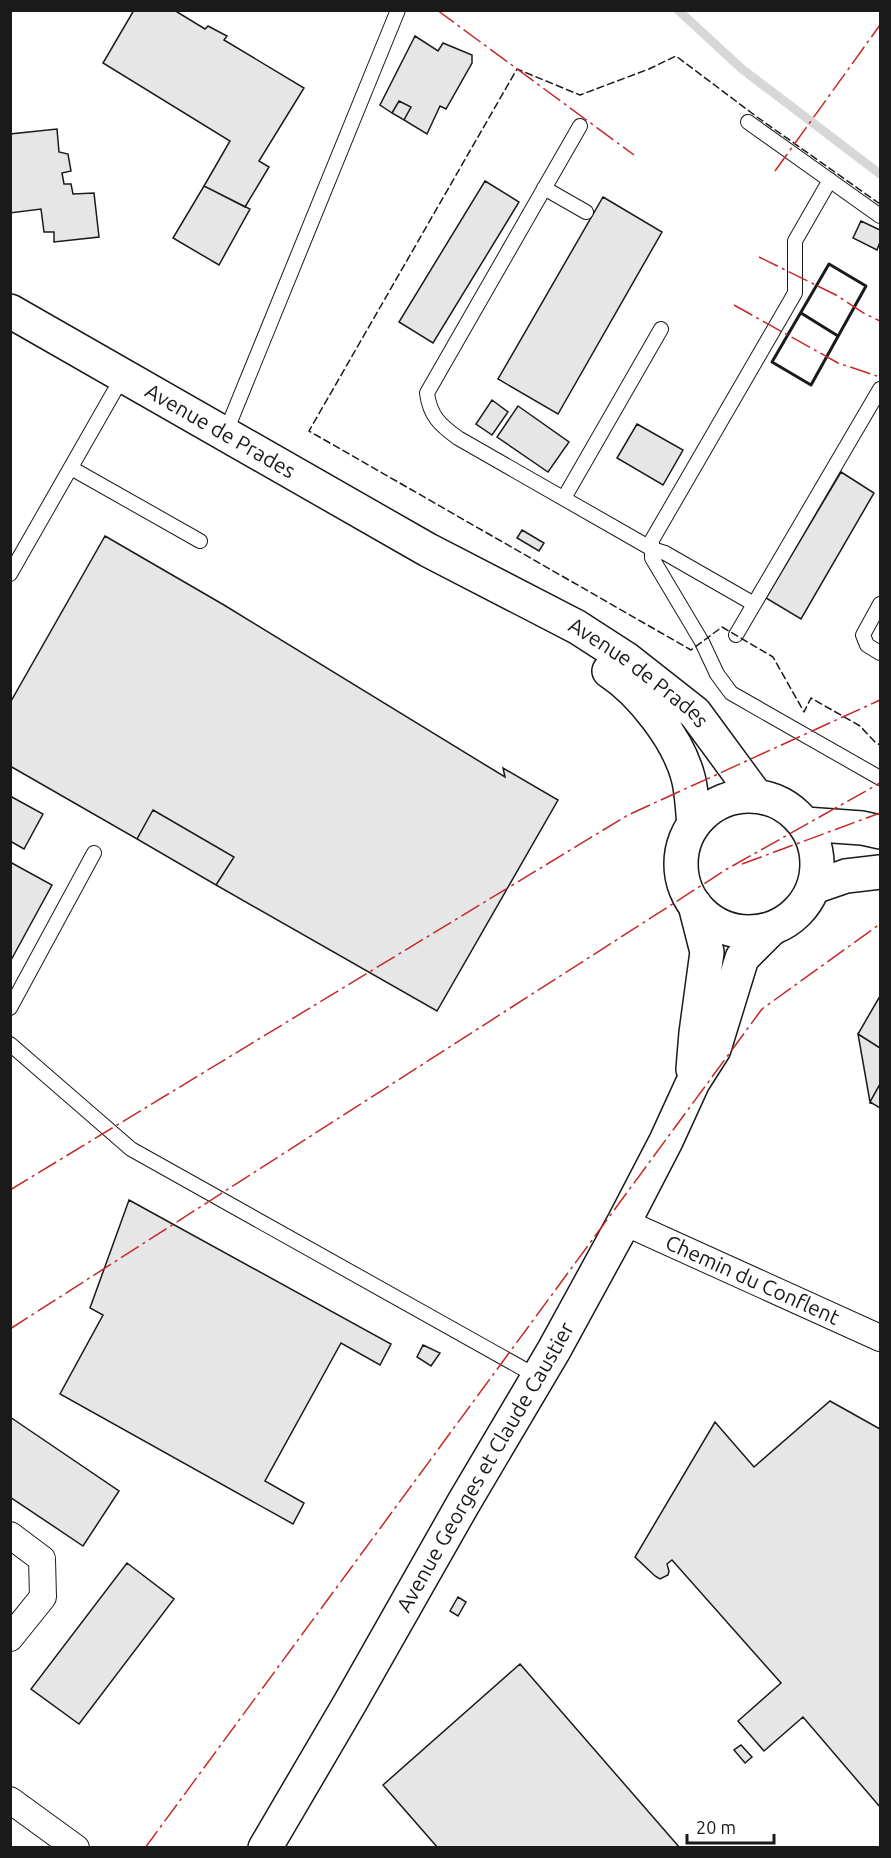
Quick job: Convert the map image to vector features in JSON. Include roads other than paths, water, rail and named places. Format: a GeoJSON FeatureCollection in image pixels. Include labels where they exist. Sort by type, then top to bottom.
{"type":"FeatureCollection","features":[{"type":"Feature","properties":{"kind":"main road","name":"Avenue de Prades"},"geometry":{"type":"LineString","coordinates":[[10,311],[428,550],[576,627],[625,658],[695,713],[756,796]]}},
{"type":"Feature","properties":{"kind":"main road","name":"Avenue de Prades"},"geometry":{"type":"LineString","coordinates":[[428,550],[620,678],[646,705],[670,736],[688,776],[694,823]]}},
{"type":"Feature","properties":{"kind":"main road"},"geometry":{"type":"LineString","coordinates":[[756,796],[775,801],[792,810],[804,824],[817,854],[817,871],[814,887],[804,905],[789,919],[771,929],[750,933],[729,929],[710,920],[695,905],[684,886],[680,864],[684,842],[694,823],[711,806],[733,797],[756,796]]}},
{"type":"Feature","properties":{"kind":"main road"},"geometry":{"type":"LineString","coordinates":[[804,824],[862,828],[880,832]]}},
{"type":"Feature","properties":{"kind":"main road"},"geometry":{"type":"LineString","coordinates":[[814,887],[846,876],[880,872]]}},
{"type":"Feature","properties":{"kind":"main road","name":"Avenue Georges et Claude Caustier"},"geometry":{"type":"LineString","coordinates":[[693,1082],[694,1053],[707,952],[695,905]]}},
{"type":"Feature","properties":{"kind":"main road","name":"Avenue Georges et Claude Caustier"},"geometry":{"type":"LineString","coordinates":[[265,1848],[538,1377],[624,1222],[666,1141],[693,1082],[714,1049],[742,958],[771,929]]}},
{"type":"Feature","properties":{"kind":"street","name":"Chemin du Conflent"},"geometry":{"type":"LineString","coordinates":[[624,1222],[880,1338]]}},
{"type":"Feature","properties":{"kind":"street"},"geometry":{"type":"LineString","coordinates":[[10,1535],[42,1559],[43,1597],[10,1638]]}},
{"type":"Feature","properties":{"kind":"street"},"geometry":{"type":"LineString","coordinates":[[10,1800],[76,1848]]}},
{"type":"Feature","properties":{"kind":"lane"},"geometry":{"type":"LineString","coordinates":[[225,434],[398,10]]}},
{"type":"Feature","properties":{"kind":"lane"},"geometry":{"type":"LineString","coordinates":[[748,122],[880,216]]}},
{"type":"Feature","properties":{"kind":"lane"},"geometry":{"type":"LineString","coordinates":[[580,126],[427,393],[428,406],[440,425],[458,438],[652,549],[665,553],[754,604]]}},
{"type":"Feature","properties":{"kind":"lane"},"geometry":{"type":"LineString","coordinates":[[830,180],[795,241],[795,293],[652,540],[652,558],[702,642],[717,674],[731,693],[880,778]]}},
{"type":"Feature","properties":{"kind":"lane"},"geometry":{"type":"LineString","coordinates":[[544,188],[586,212]]}},
{"type":"Feature","properties":{"kind":"lane"},"geometry":{"type":"LineString","coordinates":[[564,498],[661,329]]}},
{"type":"Feature","properties":{"kind":"lane"},"geometry":{"type":"LineString","coordinates":[[10,574],[123,376]]}},
{"type":"Feature","properties":{"kind":"lane"},"geometry":{"type":"LineString","coordinates":[[736,635],[880,389]]}},
{"type":"Feature","properties":{"kind":"lane"},"geometry":{"type":"LineString","coordinates":[[70,468],[200,541]]}},
{"type":"Feature","properties":{"kind":"lane"},"geometry":{"type":"LineString","coordinates":[[880,604],[863,635],[867,645],[880,653]]}},
{"type":"Feature","properties":{"kind":"lane"},"geometry":{"type":"LineString","coordinates":[[10,1008],[94,853]]}},
{"type":"Feature","properties":{"kind":"lane"},"geometry":{"type":"LineString","coordinates":[[10,1044],[131,1149],[538,1377]]}},
{"type":"Feature","properties":{"kind":"waterway"},"geometry":{"type":"LineString","coordinates":[[678,10],[742,69],[880,174]]}}]}
